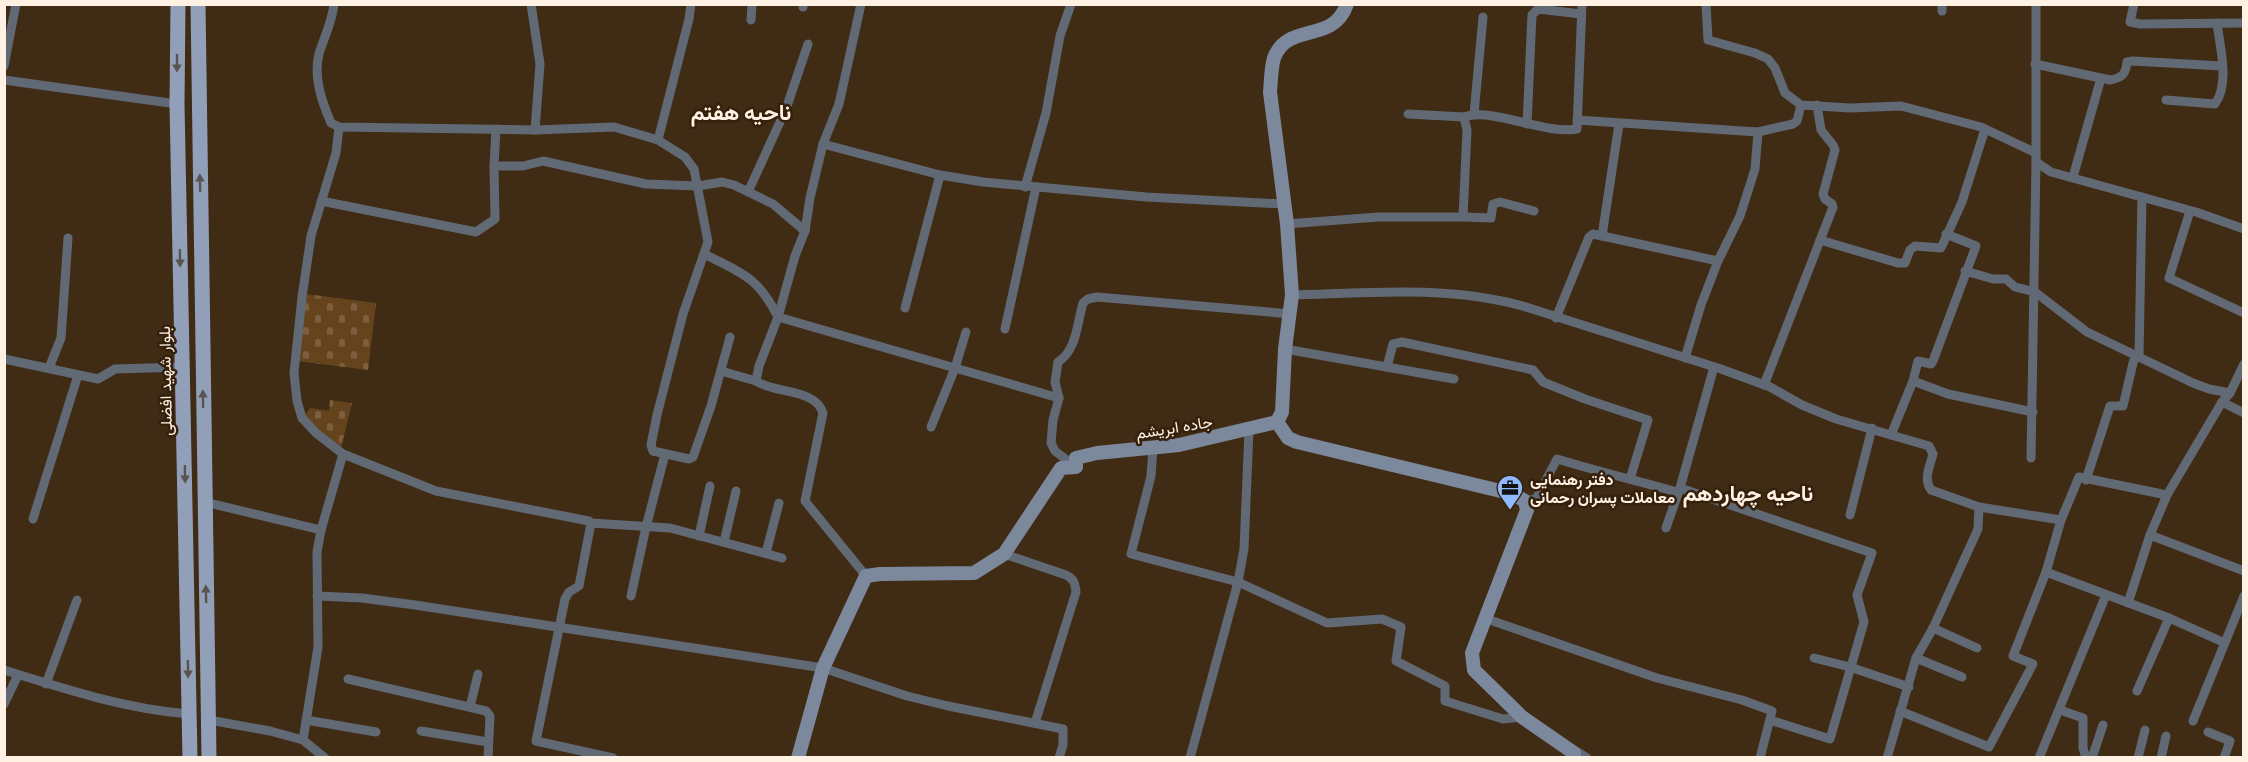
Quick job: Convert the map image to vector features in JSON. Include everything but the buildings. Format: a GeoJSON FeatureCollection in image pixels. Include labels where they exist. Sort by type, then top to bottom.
{"type":"FeatureCollection","features":[{"type":"Feature","properties":{"kind":"main road","name":"بلوار شهید افضلی"},"geometry":{"type":"LineString","coordinates":[[178,4],[177,104],[190,758]]}},
{"type":"Feature","properties":{"kind":"main road"},"geometry":{"type":"LineString","coordinates":[[198,4],[209,758]]}},
{"type":"Feature","properties":{"kind":"main road"},"geometry":{"type":"LineString","coordinates":[[1347,4],[1339,21],[1318,31],[1294,36],[1282,44],[1275,58],[1270,92],[1287,224],[1292,295],[1285,349],[1282,412],[1277,422],[1288,438],[1297,442],[1513,494],[1525,501],[1527,510],[1472,653],[1474,670],[1522,717],[1578,756]]}},
{"type":"Feature","properties":{"kind":"main road","name":"جاده ابریشم"},"geometry":{"type":"LineString","coordinates":[[866,576],[974,573],[1004,554],[1061,468],[1076,467],[1076,458],[1097,453],[1179,445],[1277,422]]}},
{"type":"Feature","properties":{"kind":"main road"},"geometry":{"type":"LineString","coordinates":[[184,439],[203,439]]}},
{"type":"Feature","properties":{"kind":"main road"},"geometry":{"type":"LineString","coordinates":[[798,758],[824,668],[866,576]]}},
{"type":"Feature","properties":{"kind":"street"},"geometry":{"type":"LineString","coordinates":[[4,66],[16,4]]}},
{"type":"Feature","properties":{"kind":"street"},"geometry":{"type":"LineString","coordinates":[[334,4],[333,19],[319,56],[318,79],[321,98],[331,123],[339,127],[535,130],[614,127],[658,140],[685,157],[694,169],[708,242],[683,314],[657,415],[652,449],[689,459],[693,457],[730,337]]}},
{"type":"Feature","properties":{"kind":"street"},"geometry":{"type":"LineString","coordinates":[[531,4],[540,64],[535,130]]}},
{"type":"Feature","properties":{"kind":"street"},"geometry":{"type":"LineString","coordinates":[[658,140],[691,4]]}},
{"type":"Feature","properties":{"kind":"street"},"geometry":{"type":"LineString","coordinates":[[751,20],[752,4]]}},
{"type":"Feature","properties":{"kind":"street"},"geometry":{"type":"LineString","coordinates":[[756,381],[759,366],[778,317],[795,256],[805,231],[810,198],[824,144],[838,104],[861,4]]}},
{"type":"Feature","properties":{"kind":"street"},"geometry":{"type":"LineString","coordinates":[[1025,187],[1046,113],[1060,36],[1071,4]]}},
{"type":"Feature","properties":{"kind":"street"},"geometry":{"type":"LineString","coordinates":[[1707,4],[1708,40],[1768,59],[1775,68],[1785,93],[1801,105],[1850,108],[1901,106],[1985,129],[2036,158],[2051,172],[2244,228]]}},
{"type":"Feature","properties":{"kind":"street"},"geometry":{"type":"LineString","coordinates":[[2031,458],[2035,292],[2036,4]]}},
{"type":"Feature","properties":{"kind":"street"},"geometry":{"type":"LineString","coordinates":[[2134,4],[2130,22],[2244,23]]}},
{"type":"Feature","properties":{"kind":"street"},"geometry":{"type":"LineString","coordinates":[[1408,114],[1464,117],[1474,114],[1527,124],[1577,129],[1582,9],[1539,9],[1532,15],[1527,124]]}},
{"type":"Feature","properties":{"kind":"street"},"geometry":{"type":"LineString","coordinates":[[1474,114],[1482,17]]}},
{"type":"Feature","properties":{"kind":"street"},"geometry":{"type":"LineString","coordinates":[[2166,100],[2215,104],[2222,94],[2222,66],[2217,24]]}},
{"type":"Feature","properties":{"kind":"street"},"geometry":{"type":"LineString","coordinates":[[748,192],[786,109],[808,44]]}},
{"type":"Feature","properties":{"kind":"street"},"geometry":{"type":"LineString","coordinates":[[2035,64],[2110,80],[2121,78],[2126,72],[2127,62],[2133,61],[2222,66]]}},
{"type":"Feature","properties":{"kind":"street"},"geometry":{"type":"LineString","coordinates":[[2073,177],[2101,78]]}},
{"type":"Feature","properties":{"kind":"street"},"geometry":{"type":"LineString","coordinates":[[4,80],[177,104]]}},
{"type":"Feature","properties":{"kind":"street"},"geometry":{"type":"LineString","coordinates":[[1577,120],[1758,132],[1793,124],[1797,121],[1801,105]]}},
{"type":"Feature","properties":{"kind":"street"},"geometry":{"type":"LineString","coordinates":[[1764,385],[1833,207],[1823,194],[1835,150],[1821,130],[1818,105]]}},
{"type":"Feature","properties":{"kind":"street"},"geometry":{"type":"LineString","coordinates":[[1463,217],[1467,130],[1464,117]]}},
{"type":"Feature","properties":{"kind":"street"},"geometry":{"type":"LineString","coordinates":[[1602,236],[1619,123]]}},
{"type":"Feature","properties":{"kind":"street"},"geometry":{"type":"LineString","coordinates":[[339,127],[336,153],[310,236],[294,373],[297,401],[302,418],[316,433],[343,454],[436,491],[591,523],[670,528],[782,558]]}},
{"type":"Feature","properties":{"kind":"street"},"geometry":{"type":"LineString","coordinates":[[321,201],[476,232],[495,219],[496,129]]}},
{"type":"Feature","properties":{"kind":"street"},"geometry":{"type":"LineString","coordinates":[[1820,240],[1901,263],[1905,263],[1910,250],[1915,246],[1941,248],[1962,202],[1985,129]]}},
{"type":"Feature","properties":{"kind":"street"},"geometry":{"type":"LineString","coordinates":[[1685,358],[1701,305],[1718,261],[1740,216],[1755,169],[1758,132]]}},
{"type":"Feature","properties":{"kind":"street"},"geometry":{"type":"LineString","coordinates":[[824,144],[940,175],[1025,187],[1146,197],[1283,204]]}},
{"type":"Feature","properties":{"kind":"street"},"geometry":{"type":"LineString","coordinates":[[494,166],[523,166],[543,161],[646,184],[698,186],[722,182],[773,204],[805,231]]}},
{"type":"Feature","properties":{"kind":"street"},"geometry":{"type":"LineString","coordinates":[[905,308],[940,175]]}},
{"type":"Feature","properties":{"kind":"street"},"geometry":{"type":"LineString","coordinates":[[1005,328],[1036,187]]}},
{"type":"Feature","properties":{"kind":"street"},"geometry":{"type":"LineString","coordinates":[[2139,357],[2142,197]]}},
{"type":"Feature","properties":{"kind":"street"},"geometry":{"type":"LineString","coordinates":[[1287,224],[1378,217],[1491,218],[1493,204],[1500,202],[1534,211]]}},
{"type":"Feature","properties":{"kind":"street"},"geometry":{"type":"LineString","coordinates":[[2190,211],[2169,278],[2244,313]]}},
{"type":"Feature","properties":{"kind":"street"},"geometry":{"type":"LineString","coordinates":[[1556,318],[1589,237],[1593,234],[1718,261]]}},
{"type":"Feature","properties":{"kind":"street"},"geometry":{"type":"LineString","coordinates":[[1891,435],[1914,381],[1918,361],[1931,364],[1933,361],[1976,246],[1946,234]]}},
{"type":"Feature","properties":{"kind":"street"},"geometry":{"type":"LineString","coordinates":[[49,368],[61,338],[68,238]]}},
{"type":"Feature","properties":{"kind":"street"},"geometry":{"type":"LineString","coordinates":[[704,254],[742,273],[756,283],[768,298],[778,317],[1059,398]]}},
{"type":"Feature","properties":{"kind":"street"},"geometry":{"type":"LineString","coordinates":[[1965,271],[1993,279],[2006,279],[2013,286],[2035,292],[2087,332],[2201,386],[2230,393]]}},
{"type":"Feature","properties":{"kind":"street"},"geometry":{"type":"LineString","coordinates":[[1292,295],[1432,292],[1496,298],[1714,367],[1764,385],[1802,405],[1836,419],[1929,446],[1933,454],[1926,478],[1931,490],[1979,507],[2061,520]]}},
{"type":"Feature","properties":{"kind":"street"},"geometry":{"type":"LineString","coordinates":[[1076,467],[1055,451],[1051,443],[1053,420],[1059,398],[1055,382],[1058,362],[1065,358],[1072,348],[1083,303],[1088,299],[1097,297],[1291,314]]}},
{"type":"Feature","properties":{"kind":"street"},"geometry":{"type":"LineString","coordinates":[[931,427],[955,368],[966,332]]}},
{"type":"Feature","properties":{"kind":"street"},"geometry":{"type":"LineString","coordinates":[[1387,368],[1393,344],[1402,342],[1533,370],[1543,382],[1648,420],[1630,479]]}},
{"type":"Feature","properties":{"kind":"street"},"geometry":{"type":"LineString","coordinates":[[1285,349],[1454,379]]}},
{"type":"Feature","properties":{"kind":"street"},"geometry":{"type":"LineString","coordinates":[[2086,480],[2110,406],[2123,406],[2133,363],[2135,357],[2139,357]]}},
{"type":"Feature","properties":{"kind":"street"},"geometry":{"type":"LineString","coordinates":[[4,358],[98,379],[115,369],[183,367]]}},
{"type":"Feature","properties":{"kind":"street"},"geometry":{"type":"LineString","coordinates":[[2128,603],[2150,534],[2167,495],[2222,402],[2230,393],[2244,364]]}},
{"type":"Feature","properties":{"kind":"street"},"geometry":{"type":"LineString","coordinates":[[1666,528],[1714,367]]}},
{"type":"Feature","properties":{"kind":"street"},"geometry":{"type":"LineString","coordinates":[[721,371],[810,398],[821,405],[823,413],[805,501],[866,576]]}},
{"type":"Feature","properties":{"kind":"street"},"geometry":{"type":"LineString","coordinates":[[33,519],[78,375]]}},
{"type":"Feature","properties":{"kind":"street"},"geometry":{"type":"LineString","coordinates":[[1914,381],[1948,394],[2033,412]]}},
{"type":"Feature","properties":{"kind":"street"},"geometry":{"type":"LineString","coordinates":[[2222,402],[2244,413]]}},
{"type":"Feature","properties":{"kind":"street"},"geometry":{"type":"LineString","coordinates":[[1850,515],[1872,428]]}},
{"type":"Feature","properties":{"kind":"street"},"geometry":{"type":"LineString","coordinates":[[1190,758],[1238,582],[1244,549],[1249,430]]}},
{"type":"Feature","properties":{"kind":"street"},"geometry":{"type":"LineString","coordinates":[[1153,448],[1151,476],[1131,554],[1238,582],[1328,623],[1382,619],[1401,627],[1396,661],[1445,686],[1445,701],[1503,719],[1522,717]]}},
{"type":"Feature","properties":{"kind":"street"},"geometry":{"type":"LineString","coordinates":[[303,740],[318,647],[317,552],[343,454]]}},
{"type":"Feature","properties":{"kind":"street"},"geometry":{"type":"LineString","coordinates":[[631,596],[665,454]]}},
{"type":"Feature","properties":{"kind":"street"},"geometry":{"type":"LineString","coordinates":[[1525,501],[1536,499],[1557,459],[1616,477],[1678,490],[1782,521],[1872,553],[1857,595],[1864,622],[1830,739],[1770,720]]}},
{"type":"Feature","properties":{"kind":"street"},"geometry":{"type":"LineString","coordinates":[[1900,711],[1989,747],[2033,664],[2013,656],[2046,572],[2061,520],[2078,478],[2167,495]]}},
{"type":"Feature","properties":{"kind":"street"},"geometry":{"type":"LineString","coordinates":[[699,536],[710,486]]}},
{"type":"Feature","properties":{"kind":"street"},"geometry":{"type":"LineString","coordinates":[[724,542],[736,491]]}},
{"type":"Feature","properties":{"kind":"street"},"geometry":{"type":"LineString","coordinates":[[205,502],[321,530]]}},
{"type":"Feature","properties":{"kind":"street"},"geometry":{"type":"LineString","coordinates":[[766,553],[779,503]]}},
{"type":"Feature","properties":{"kind":"street"},"geometry":{"type":"LineString","coordinates":[[1887,758],[1916,658],[1934,627],[1978,530],[1979,507]]}},
{"type":"Feature","properties":{"kind":"street"},"geometry":{"type":"LineString","coordinates":[[591,523],[579,586],[568,592],[565,599],[536,741],[613,758]]}},
{"type":"Feature","properties":{"kind":"street"},"geometry":{"type":"LineString","coordinates":[[2150,534],[2244,571]]}},
{"type":"Feature","properties":{"kind":"street"},"geometry":{"type":"LineString","coordinates":[[1004,554],[1066,575],[1073,578],[1075,584],[1076,592],[1035,723]]}},
{"type":"Feature","properties":{"kind":"street"},"geometry":{"type":"LineString","coordinates":[[2046,572],[2169,618],[2225,643]]}},
{"type":"Feature","properties":{"kind":"street"},"geometry":{"type":"LineString","coordinates":[[2039,758],[2106,595]]}},
{"type":"Feature","properties":{"kind":"street"},"geometry":{"type":"LineString","coordinates":[[317,596],[362,598],[415,605],[824,668],[907,696],[1063,729],[1063,746],[1059,758]]}},
{"type":"Feature","properties":{"kind":"street"},"geometry":{"type":"LineString","coordinates":[[2193,721],[2244,596]]}},
{"type":"Feature","properties":{"kind":"street"},"geometry":{"type":"LineString","coordinates":[[46,684],[77,600]]}},
{"type":"Feature","properties":{"kind":"street"},"geometry":{"type":"LineString","coordinates":[[1484,618],[1657,678],[1742,700],[1772,711],[1760,758]]}},
{"type":"Feature","properties":{"kind":"street"},"geometry":{"type":"LineString","coordinates":[[2137,691],[2169,618]]}},
{"type":"Feature","properties":{"kind":"street"},"geometry":{"type":"LineString","coordinates":[[1934,627],[1977,648]]}},
{"type":"Feature","properties":{"kind":"street"},"geometry":{"type":"LineString","coordinates":[[1814,658],[1909,687]]}},
{"type":"Feature","properties":{"kind":"street"},"geometry":{"type":"LineString","coordinates":[[1916,658],[1962,677]]}},
{"type":"Feature","properties":{"kind":"street"},"geometry":{"type":"LineString","coordinates":[[4,670],[46,684],[158,711],[189,714]]}},
{"type":"Feature","properties":{"kind":"street"},"geometry":{"type":"LineString","coordinates":[[470,707],[478,674]]}},
{"type":"Feature","properties":{"kind":"street"},"geometry":{"type":"LineString","coordinates":[[4,704],[18,675]]}},
{"type":"Feature","properties":{"kind":"street"},"geometry":{"type":"LineString","coordinates":[[348,679],[488,712],[488,758]]}},
{"type":"Feature","properties":{"kind":"street"},"geometry":{"type":"LineString","coordinates":[[2060,710],[2083,718],[2083,748],[2086,758]]}},
{"type":"Feature","properties":{"kind":"street"},"geometry":{"type":"LineString","coordinates":[[209,720],[270,731],[303,740],[325,758]]}},
{"type":"Feature","properties":{"kind":"street"},"geometry":{"type":"LineString","coordinates":[[306,720],[376,732]]}},
{"type":"Feature","properties":{"kind":"street"},"geometry":{"type":"LineString","coordinates":[[2092,758],[2103,725]]}},
{"type":"Feature","properties":{"kind":"street"},"geometry":{"type":"LineString","coordinates":[[2138,758],[2145,730]]}},
{"type":"Feature","properties":{"kind":"street"},"geometry":{"type":"LineString","coordinates":[[421,731],[488,742]]}},
{"type":"Feature","properties":{"kind":"street"},"geometry":{"type":"LineString","coordinates":[[2208,732],[2230,741],[2224,758]]}},
{"type":"Feature","properties":{"kind":"street"},"geometry":{"type":"LineString","coordinates":[[2161,758],[2166,736]]}},
{"type":"Feature","properties":{"kind":"green space"},"geometry":{"type":"Polygon","coordinates":[[[306,294],[376,303],[368,370],[297,361],[306,294]]]}},
{"type":"Feature","properties":{"kind":"green space"},"geometry":{"type":"Polygon","coordinates":[[[330,400],[352,403],[341,448],[318,431],[304,416],[310,408],[329,411],[330,400]]]}},
{"type":"Feature","properties":{"kind":"place","name":"دفتر رهنمایی معاملات پسران رحمانی"},"geometry":{"type":"Point","coordinates":[1510,511]}},
{"type":"Feature","properties":{"kind":"district","name":"ناحیه هفتم"},"geometry":{"type":"Point","coordinates":[741,112]}},
{"type":"Feature","properties":{"kind":"district","name":"ناحیه چهاردهم"},"geometry":{"type":"Point","coordinates":[1748,493]}}]}
